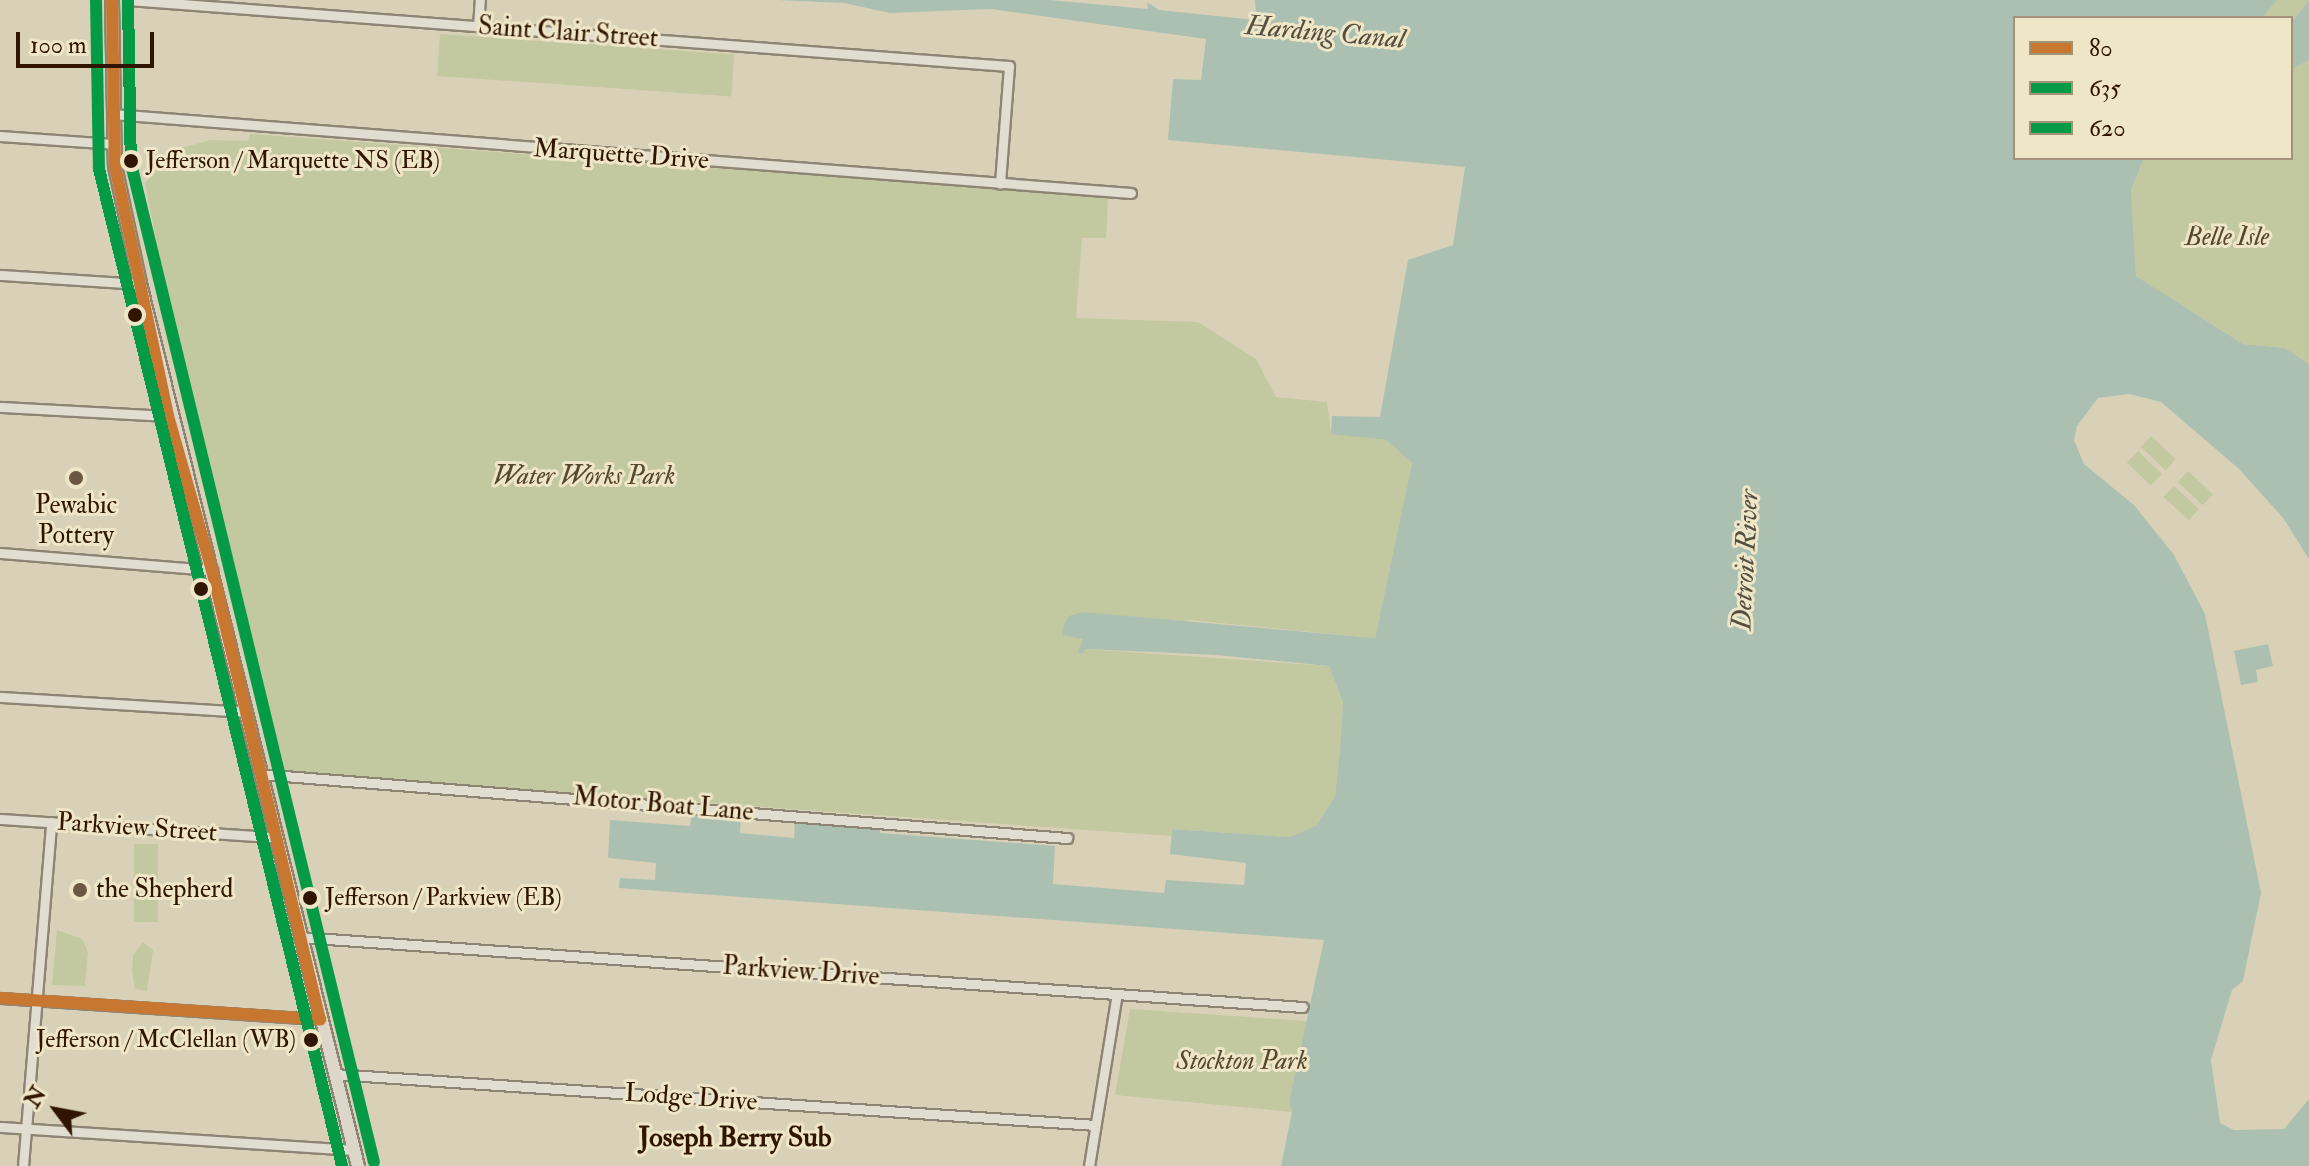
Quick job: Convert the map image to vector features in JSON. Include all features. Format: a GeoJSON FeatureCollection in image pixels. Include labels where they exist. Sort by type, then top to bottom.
{"type":"FeatureCollection","features":[{"type":"Feature","properties":{"kind":"main road"},"geometry":{"type":"LineString","coordinates":[[112,0],[113,144],[140,284],[168,416],[212,570],[273,837],[358,1166]]}},
{"type":"Feature","properties":{"kind":"street","name":"Saint Clair Street"},"geometry":{"type":"LineString","coordinates":[[128,0],[1009,66],[1000,184]]}},
{"type":"Feature","properties":{"kind":"street"},"geometry":{"type":"LineString","coordinates":[[478,26],[480,0]]}},
{"type":"Feature","properties":{"kind":"street","name":"Marquette Drive"},"geometry":{"type":"LineString","coordinates":[[112,114],[1131,193]]}},
{"type":"Feature","properties":{"kind":"street"},"geometry":{"type":"LineString","coordinates":[[0,136],[113,144]]}},
{"type":"Feature","properties":{"kind":"street"},"geometry":{"type":"LineString","coordinates":[[0,275],[140,284]]}},
{"type":"Feature","properties":{"kind":"street"},"geometry":{"type":"LineString","coordinates":[[0,407],[168,416]]}},
{"type":"Feature","properties":{"kind":"street"},"geometry":{"type":"LineString","coordinates":[[0,553],[212,570]]}},
{"type":"Feature","properties":{"kind":"street"},"geometry":{"type":"LineString","coordinates":[[0,697],[243,712]]}},
{"type":"Feature","properties":{"kind":"street","name":"Motor Boat Lane"},"geometry":{"type":"LineString","coordinates":[[259,774],[1067,838]]}},
{"type":"Feature","properties":{"kind":"street","name":"Parkview Street"},"geometry":{"type":"LineString","coordinates":[[0,819],[273,837]]}},
{"type":"Feature","properties":{"kind":"street"},"geometry":{"type":"LineString","coordinates":[[23,1166],[51,822]]}},
{"type":"Feature","properties":{"kind":"street","name":"Parkview Drive"},"geometry":{"type":"LineString","coordinates":[[299,937],[1303,1007]]}},
{"type":"Feature","properties":{"kind":"street"},"geometry":{"type":"LineString","coordinates":[[1089,1166],[1117,994]]}},
{"type":"Feature","properties":{"kind":"street"},"geometry":{"type":"LineString","coordinates":[[0,998],[320,1019]]}},
{"type":"Feature","properties":{"kind":"street","name":"Lodge Drive"},"geometry":{"type":"LineString","coordinates":[[334,1074],[1095,1125]]}},
{"type":"Feature","properties":{"kind":"street"},"geometry":{"type":"LineString","coordinates":[[0,1127],[354,1150]]}},
{"type":"Feature","properties":{"kind":"green space"},"geometry":{"type":"Polygon","coordinates":[[[2277,0],[2309,0],[2293,20],[2293,16],[2264,16],[2277,0]]]}},
{"type":"Feature","properties":{"kind":"green space"},"geometry":{"type":"Polygon","coordinates":[[[440,34],[734,55],[731,96],[437,76],[440,34]]]}},
{"type":"Feature","properties":{"kind":"green space","name":"Belle Isle"},"geometry":{"type":"Polygon","coordinates":[[[2309,60],[2309,364],[2285,348],[2243,344],[2136,276],[2131,190],[2143,160],[2293,160],[2293,69],[2309,60]]]}},
{"type":"Feature","properties":{"kind":"green space","name":"Water Works Park"},"geometry":{"type":"Polygon","coordinates":[[[250,134],[1108,197],[1106,238],[1082,238],[1076,318],[1198,322],[1256,359],[1276,397],[1327,402],[1331,433],[1386,440],[1412,463],[1375,638],[1188,620],[1083,639],[1085,649],[1329,666],[1343,702],[1340,750],[1335,796],[1317,825],[1290,837],[1172,829],[1171,836],[286,773],[179,358],[145,183],[174,150],[211,140],[248,141],[250,134]]]}},
{"type":"Feature","properties":{"kind":"green space"},"geometry":{"type":"Polygon","coordinates":[[[2151,436],[2176,459],[2166,470],[2141,447],[2151,436]]]}},
{"type":"Feature","properties":{"kind":"green space"},"geometry":{"type":"Polygon","coordinates":[[[2138,451],[2162,474],[2151,485],[2127,463],[2138,451]]]}},
{"type":"Feature","properties":{"kind":"green space"},"geometry":{"type":"Polygon","coordinates":[[[2188,471],[2213,494],[2203,505],[2178,482],[2188,471]]]}},
{"type":"Feature","properties":{"kind":"green space"},"geometry":{"type":"Polygon","coordinates":[[[2174,486],[2199,509],[2189,520],[2164,497],[2174,486]]]}},
{"type":"Feature","properties":{"kind":"green space"},"geometry":{"type":"Polygon","coordinates":[[[134,844],[158,844],[158,922],[134,922],[134,844]]]}},
{"type":"Feature","properties":{"kind":"green space"},"geometry":{"type":"Polygon","coordinates":[[[57,930],[82,939],[88,952],[85,986],[52,985],[57,930]]]}},
{"type":"Feature","properties":{"kind":"green space"},"geometry":{"type":"Polygon","coordinates":[[[143,942],[153,950],[147,991],[135,989],[132,971],[133,955],[143,942]]]}},
{"type":"Feature","properties":{"kind":"green space","name":"Stockton Park"},"geometry":{"type":"Polygon","coordinates":[[[1130,1009],[1307,1021],[1289,1102],[1292,1112],[1115,1095],[1130,1009]]]}},
{"type":"Feature","properties":{"kind":"water"},"geometry":{"type":"Polygon","coordinates":[[[777,0],[1049,0],[1148,9],[1147,2],[1159,10],[1256,20],[1255,0],[2277,0],[2264,16],[2013,16],[2013,160],[2143,160],[2131,190],[2136,276],[2243,344],[2285,348],[2309,364],[2309,559],[2284,519],[2239,469],[2161,402],[2129,394],[2098,398],[2077,426],[2074,440],[2084,464],[2134,505],[2174,555],[2205,614],[2261,893],[2243,981],[2232,990],[2211,1060],[2220,1123],[2234,1130],[2284,1129],[2309,1099],[2309,1166],[1281,1166],[1292,1112],[1289,1102],[1324,940],[619,888],[620,878],[655,880],[656,863],[608,858],[610,820],[690,826],[692,811],[741,815],[740,833],[794,838],[795,818],[880,824],[880,833],[1055,846],[1053,884],[1164,893],[1166,880],[1244,885],[1246,863],[1170,854],[1172,829],[1290,837],[1317,825],[1335,796],[1343,702],[1329,666],[1216,655],[1086,649],[1082,654],[1078,652],[1083,639],[1062,635],[1064,624],[1069,616],[1082,612],[1375,638],[1412,463],[1386,440],[1331,434],[1332,416],[1380,417],[1408,260],[1453,245],[1465,167],[1168,140],[1173,79],[1201,80],[1206,39],[991,9],[890,13],[844,3],[777,0]]]}},
{"type":"Feature","properties":{"kind":"water"},"geometry":{"type":"Polygon","coordinates":[[[2309,1],[2309,60],[2293,69],[2293,20],[2309,1]]]}},
{"type":"Feature","properties":{"kind":"water"},"geometry":{"type":"Polygon","coordinates":[[[2268,644],[2273,666],[2256,670],[2258,682],[2241,685],[2234,651],[2268,644]]]}},
{"type":"Feature","properties":{"kind":"transit line","name":"635"},"geometry":{"type":"LineString","coordinates":[[96,0],[99,169],[342,1166]]}},
{"type":"Feature","properties":{"kind":"transit line","name":"80"},"geometry":{"type":"LineString","coordinates":[[112,0],[115,166],[168,416],[212,570],[320,1019]]}},
{"type":"Feature","properties":{"kind":"transit line","name":"620"},"geometry":{"type":"LineString","coordinates":[[128,0],[131,164],[374,1162]]}},
{"type":"Feature","properties":{"kind":"transit line","name":"80"},"geometry":{"type":"LineString","coordinates":[[0,998],[320,1019]]}},
{"type":"Feature","properties":{"kind":"place","name":"Jefferson / Marquette NS (EB)"},"geometry":{"type":"Point","coordinates":[131,161]}},
{"type":"Feature","properties":{"kind":"place","name":"Pewabic Pottery"},"geometry":{"type":"Point","coordinates":[76,478]}},
{"type":"Feature","properties":{"kind":"place","name":"the Shepherd"},"geometry":{"type":"Point","coordinates":[80,890]}},
{"type":"Feature","properties":{"kind":"place","name":"Jefferson / Parkview (EB)"},"geometry":{"type":"Point","coordinates":[310,898]}},
{"type":"Feature","properties":{"kind":"place","name":"Jefferson / McClellan (WB)"},"geometry":{"type":"Point","coordinates":[311,1040]}},
{"type":"Feature","properties":{"kind":"district","name":"Joseph Berry Sub"},"geometry":{"type":"Point","coordinates":[735,1138]}},
{"type":"Feature","properties":{"kind":"water label","name":"Harding Canal"},"geometry":{"type":"Point","coordinates":[1325,33]}},
{"type":"Feature","properties":{"kind":"water label","name":"Detroit River"},"geometry":{"type":"Point","coordinates":[1746,560]}}]}
